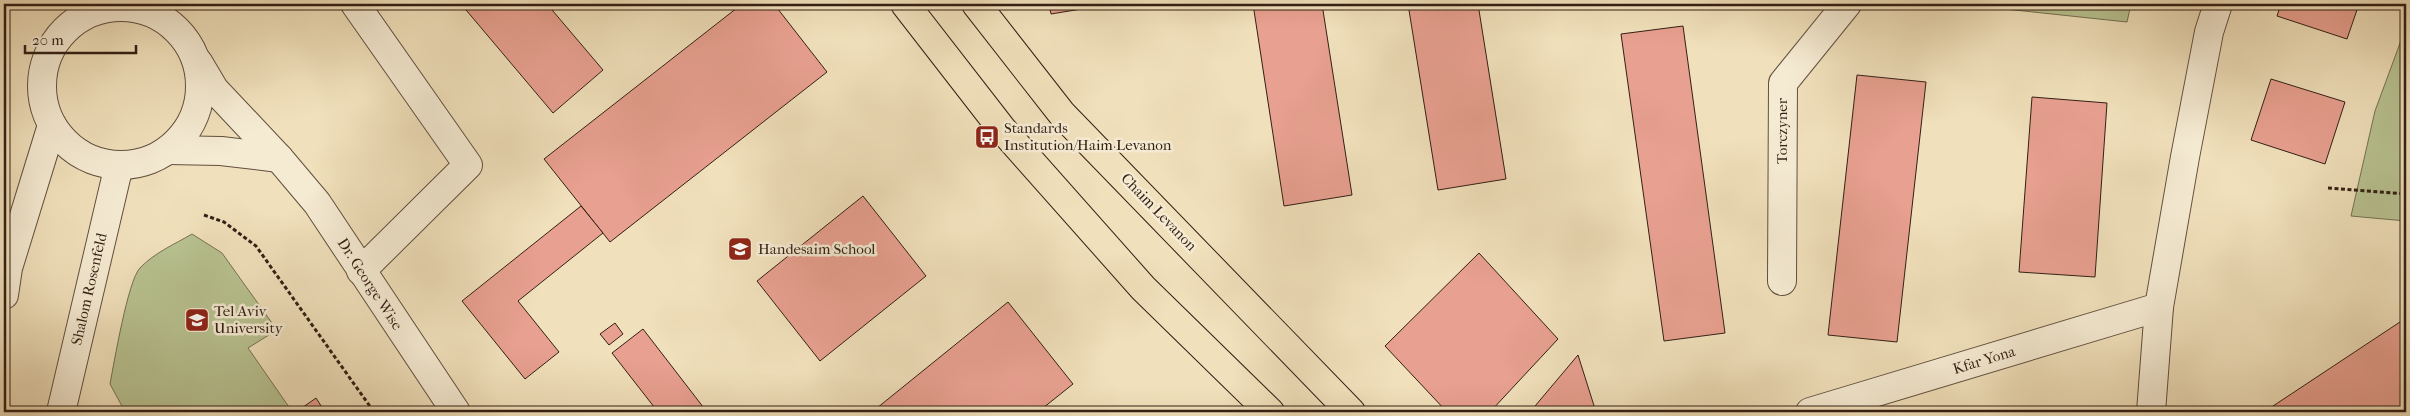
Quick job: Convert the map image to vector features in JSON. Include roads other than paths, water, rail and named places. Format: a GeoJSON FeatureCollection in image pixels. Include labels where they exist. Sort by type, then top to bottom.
{"type":"FeatureCollection","features":[{"type":"Feature","properties":{"kind":"main road"},"geometry":{"type":"LineString","coordinates":[[905,4],[1002,129],[1137,281],[1270,412]]}},
{"type":"Feature","properties":{"kind":"main road","name":"Chaim Levanon"},"geometry":{"type":"LineString","coordinates":[[976,4],[1062,114],[1351,412]]}},
{"type":"Feature","properties":{"kind":"street"},"geometry":{"type":"LineString","coordinates":[[355,4],[468,165],[361,271]]}},
{"type":"Feature","properties":{"kind":"street","name":"Torczyner"},"geometry":{"type":"LineString","coordinates":[[1782,281],[1783,83],[1847,4]]}},
{"type":"Feature","properties":{"kind":"street"},"geometry":{"type":"LineString","coordinates":[[2151,412],[2159,307],[2189,138],[2210,32],[2218,4]]}},
{"type":"Feature","properties":{"kind":"street"},"geometry":{"type":"LineString","coordinates":[[117,6],[164,12],[183,37],[196,59],[201,84],[197,108],[186,132],[168,150],[146,161],[119,165],[92,160],[68,146],[52,125],[42,98],[43,71],[53,46],[72,14],[92,12],[117,6]]}},
{"type":"Feature","properties":{"kind":"street","name":"Dr. George Wise"},"geometry":{"type":"LineString","coordinates":[[196,59],[214,88],[279,158],[317,203],[456,412]]}},
{"type":"Feature","properties":{"kind":"street"},"geometry":{"type":"LineString","coordinates":[[4,295],[8,268],[52,125]]}},
{"type":"Feature","properties":{"kind":"street"},"geometry":{"type":"LineString","coordinates":[[168,150],[221,151],[279,158]]}},
{"type":"Feature","properties":{"kind":"street","name":"Shalom Rosenfeld"},"geometry":{"type":"LineString","coordinates":[[61,412],[119,165]]}},
{"type":"Feature","properties":{"kind":"street","name":"Kfar Yona"},"geometry":{"type":"LineString","coordinates":[[1810,412],[2159,307]]}},
{"type":"Feature","properties":{"kind":"place","name":"Standards Institution/Haim Levanon"},"geometry":{"type":"Point","coordinates":[987,137]}},
{"type":"Feature","properties":{"kind":"place","name":"Handesaim School"},"geometry":{"type":"Point","coordinates":[740,249]}},
{"type":"Feature","properties":{"kind":"place","name":"Tel Aviv University"},"geometry":{"type":"Point","coordinates":[197,320]}}]}
